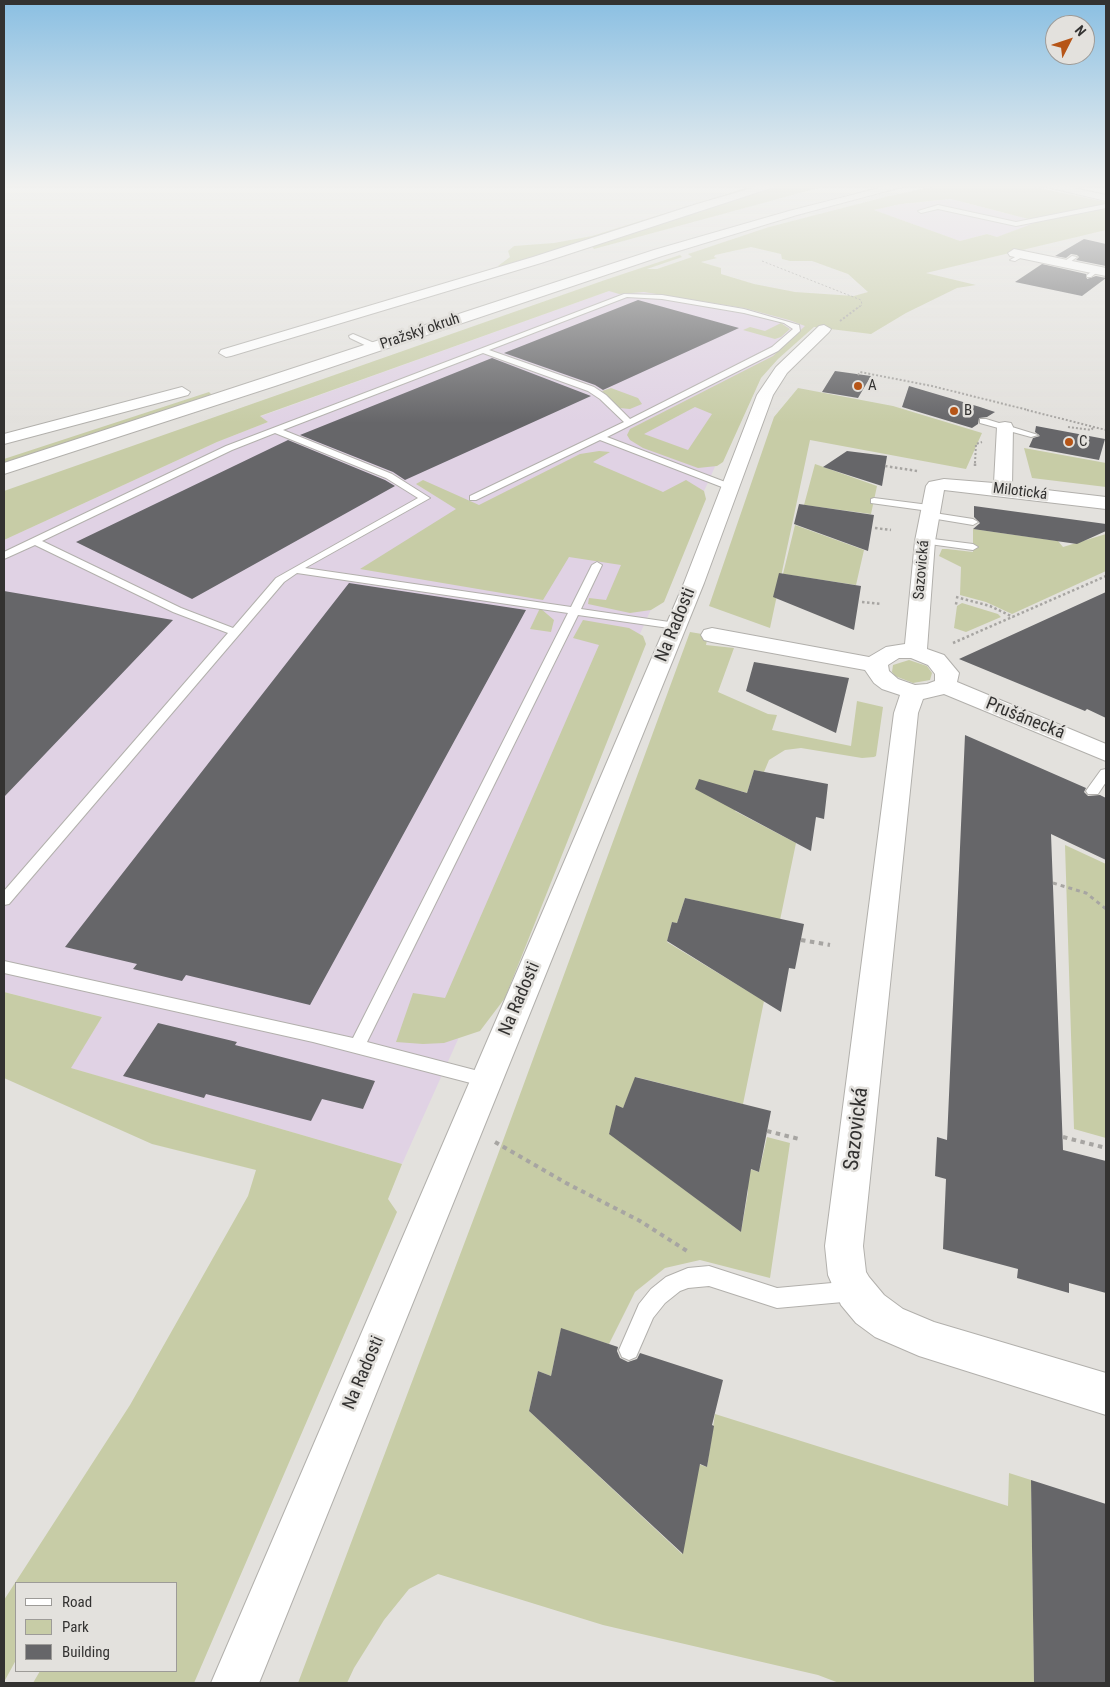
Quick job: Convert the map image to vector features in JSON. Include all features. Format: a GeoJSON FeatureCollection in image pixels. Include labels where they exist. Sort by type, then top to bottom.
{"type":"FeatureCollection","features":[{"type":"Feature","properties":{"kind":"main road"},"geometry":{"type":"LineString","coordinates":[[226,352],[518,266]]}},
{"type":"Feature","properties":{"kind":"main road","name":"Pražský okruh"},"geometry":{"type":"LineString","coordinates":[[4,469],[269,383],[619,266]]}},
{"type":"Feature","properties":{"kind":"main road"},"geometry":{"type":"LineString","coordinates":[[1081,266],[1097,273]]}},
{"type":"Feature","properties":{"kind":"main road","name":"Na Radosti"},"geometry":{"type":"LineString","coordinates":[[235,1683],[676,626],[772,382],[824,329]]}},
{"type":"Feature","properties":{"kind":"main road","name":"Pražský okruh"},"geometry":{"type":"LineString","coordinates":[[348,338],[369,331]]}},
{"type":"Feature","properties":{"kind":"main road"},"geometry":{"type":"LineString","coordinates":[[4,484],[269,383]]}},
{"type":"Feature","properties":{"kind":"main road"},"geometry":{"type":"LineString","coordinates":[[4,450],[201,386]]}},
{"type":"Feature","properties":{"kind":"main road"},"geometry":{"type":"LineString","coordinates":[[4,439],[182,392]]}},
{"type":"Feature","properties":{"kind":"main road"},"geometry":{"type":"LineString","coordinates":[[1003,490],[1005,427]]}},
{"type":"Feature","properties":{"kind":"main road","name":"Milotická"},"geometry":{"type":"LineString","coordinates":[[933,488],[948,484],[1106,503]]}},
{"type":"Feature","properties":{"kind":"main road","name":"Sazovická"},"geometry":{"type":"LineString","coordinates":[[915,652],[925,541],[933,488]]}},
{"type":"Feature","properties":{"kind":"main road"},"geometry":{"type":"LineString","coordinates":[[712,635],[877,665],[877,672],[886,682],[928,688]]}},
{"type":"Feature","properties":{"kind":"main road","name":"Sazovická"},"geometry":{"type":"LineString","coordinates":[[877,665],[886,655],[894,652],[915,652],[936,660],[943,666],[947,673],[947,679],[928,688],[906,712],[844,1246],[847,1275],[855,1291],[870,1309],[889,1324],[934,1342],[1106,1394]]}},
{"type":"Feature","properties":{"kind":"main road","name":"Prušánecká"},"geometry":{"type":"LineString","coordinates":[[928,688],[1106,753]]}},
{"type":"Feature","properties":{"kind":"lane"},"geometry":{"type":"LineString","coordinates":[[4,556],[229,448],[626,295],[662,297],[744,311],[786,322],[794,325],[797,329],[775,349],[473,498]]}},
{"type":"Feature","properties":{"kind":"lane"},"geometry":{"type":"LineString","coordinates":[[348,338],[376,347]]}},
{"type":"Feature","properties":{"kind":"lane"},"geometry":{"type":"LineString","coordinates":[[482,350],[591,389],[629,422]]}},
{"type":"Feature","properties":{"kind":"lane"},"geometry":{"type":"LineString","coordinates":[[982,421],[1034,435]]}},
{"type":"Feature","properties":{"kind":"lane"},"geometry":{"type":"LineString","coordinates":[[4,900],[280,580],[424,498],[389,476],[275,430]]}},
{"type":"Feature","properties":{"kind":"lane"},"geometry":{"type":"LineString","coordinates":[[600,436],[730,488]]}},
{"type":"Feature","properties":{"kind":"lane"},"geometry":{"type":"LineString","coordinates":[[874,501],[973,522]]}},
{"type":"Feature","properties":{"kind":"lane"},"geometry":{"type":"LineString","coordinates":[[34,541],[177,610],[234,632]]}},
{"type":"Feature","properties":{"kind":"lane"},"geometry":{"type":"LineString","coordinates":[[925,541],[973,547]]}},
{"type":"Feature","properties":{"kind":"lane"},"geometry":{"type":"LineString","coordinates":[[357,1046],[597,565]]}},
{"type":"Feature","properties":{"kind":"lane"},"geometry":{"type":"LineString","coordinates":[[295,570],[676,626]]}},
{"type":"Feature","properties":{"kind":"lane"},"geometry":{"type":"LineString","coordinates":[[1093,791],[1106,774]]}},
{"type":"Feature","properties":{"kind":"lane"},"geometry":{"type":"LineString","coordinates":[[4,967],[357,1046],[486,1080]]}},
{"type":"Feature","properties":{"kind":"lane"},"geometry":{"type":"LineString","coordinates":[[629,1350],[646,1310],[658,1296],[673,1284],[688,1278],[708,1276],[777,1298],[855,1291]]}},
{"type":"Feature","properties":{"kind":"path"},"geometry":{"type":"LineString","coordinates":[[774,266],[861,300],[862,305],[857,310],[843,320],[824,329]]}},
{"type":"Feature","properties":{"kind":"path"},"geometry":{"type":"LineString","coordinates":[[858,374],[860,372],[972,396],[1106,430]]}},
{"type":"Feature","properties":{"kind":"path"},"geometry":{"type":"LineString","coordinates":[[967,399],[972,396]]}},
{"type":"Feature","properties":{"kind":"path"},"geometry":{"type":"LineString","coordinates":[[1005,427],[1028,410]]}},
{"type":"Feature","properties":{"kind":"path"},"geometry":{"type":"LineString","coordinates":[[1070,421],[1067,426],[1069,428],[1091,430],[1094,427]]}},
{"type":"Feature","properties":{"kind":"path"},"geometry":{"type":"LineString","coordinates":[[886,466],[917,471]]}},
{"type":"Feature","properties":{"kind":"path"},"geometry":{"type":"LineString","coordinates":[[875,528],[891,530]]}},
{"type":"Feature","properties":{"kind":"path"},"geometry":{"type":"LineString","coordinates":[[950,642],[956,644],[1106,576]]}},
{"type":"Feature","properties":{"kind":"path"},"geometry":{"type":"LineString","coordinates":[[956,597],[990,606],[1013,617]]}},
{"type":"Feature","properties":{"kind":"path"},"geometry":{"type":"LineString","coordinates":[[862,602],[881,604]]}},
{"type":"Feature","properties":{"kind":"path"},"geometry":{"type":"LineString","coordinates":[[1053,883],[1086,893],[1106,909]]}},
{"type":"Feature","properties":{"kind":"path"},"geometry":{"type":"LineString","coordinates":[[801,940],[830,946]]}},
{"type":"Feature","properties":{"kind":"path"},"geometry":{"type":"LineString","coordinates":[[467,1126],[566,1183],[640,1221],[692,1254],[708,1276]]}},
{"type":"Feature","properties":{"kind":"path"},"geometry":{"type":"LineString","coordinates":[[767,1131],[799,1140]]}},
{"type":"Feature","properties":{"kind":"path"},"geometry":{"type":"LineString","coordinates":[[1063,1137],[1106,1148]]}},
{"type":"Feature","properties":{"kind":"shaded area"},"geometry":{"type":"Polygon","coordinates":[[[617,288],[828,303],[753,382],[402,1164],[70,1068],[102,1017],[4,992],[4,540],[217,442],[268,422],[259,417],[617,288]]]}},
{"type":"Feature","properties":{"kind":"green space"},"geometry":{"type":"Polygon","coordinates":[[[648,266],[657,266],[647,269],[657,269],[667,266],[713,266],[721,268],[721,274],[754,284],[795,292],[854,296],[868,292],[848,274],[825,266],[956,266],[926,273],[976,285],[957,288],[906,313],[871,334],[814,327],[778,359],[761,378],[723,462],[717,466],[698,468],[643,448],[630,440],[627,435],[630,429],[773,356],[805,326],[744,308],[644,292],[619,294],[609,291],[260,416],[268,422],[217,442],[4,540],[4,491],[605,280],[648,266]],[[695,407],[644,434],[688,450],[712,414],[695,407]]]}},
{"type":"Feature","properties":{"kind":"green space"},"geometry":{"type":"Polygon","coordinates":[[[781,323],[790,329],[781,337],[775,339],[743,330],[750,327],[765,331],[781,323]]]}},
{"type":"Feature","properties":{"kind":"green space"},"geometry":{"type":"Polygon","coordinates":[[[611,388],[638,398],[642,404],[630,409],[619,408],[602,391],[611,388]]]}},
{"type":"Feature","properties":{"kind":"green space"},"geometry":{"type":"Polygon","coordinates":[[[798,388],[893,406],[982,433],[966,469],[810,440],[770,628],[709,606],[774,417],[798,388]]]}},
{"type":"Feature","properties":{"kind":"green space"},"geometry":{"type":"Polygon","coordinates":[[[209,392],[212,395],[4,463],[4,459],[209,392]]]}},
{"type":"Feature","properties":{"kind":"green space"},"geometry":{"type":"Polygon","coordinates":[[[1024,448],[1106,463],[1106,487],[1032,478],[1024,448]]]}},
{"type":"Feature","properties":{"kind":"green space"},"geometry":{"type":"Polygon","coordinates":[[[599,451],[610,452],[593,462],[663,492],[686,480],[704,491],[706,499],[664,602],[651,610],[630,613],[588,604],[589,598],[606,600],[621,565],[569,557],[543,600],[360,569],[456,509],[416,484],[423,480],[479,505],[580,454],[599,451]]]}},
{"type":"Feature","properties":{"kind":"green space"},"geometry":{"type":"Polygon","coordinates":[[[815,464],[877,486],[871,514],[804,505],[815,464]]]}},
{"type":"Feature","properties":{"kind":"green space"},"geometry":{"type":"Polygon","coordinates":[[[795,525],[864,550],[856,585],[783,574],[795,525]]]}},
{"type":"Feature","properties":{"kind":"green space"},"geometry":{"type":"Polygon","coordinates":[[[973,529],[1058,541],[1063,547],[1106,534],[1106,571],[1012,614],[986,602],[960,595],[961,567],[939,556],[942,549],[973,552],[973,529]]]}},
{"type":"Feature","properties":{"kind":"green space"},"geometry":{"type":"Polygon","coordinates":[[[962,603],[998,614],[1001,617],[966,632],[954,628],[957,606],[962,603]]]}},
{"type":"Feature","properties":{"kind":"green space"},"geometry":{"type":"Polygon","coordinates":[[[540,608],[554,620],[551,632],[530,629],[540,608]]]}},
{"type":"Feature","properties":{"kind":"green space"},"geometry":{"type":"Polygon","coordinates":[[[583,620],[629,628],[643,636],[646,644],[505,998],[480,1031],[444,1043],[396,1042],[413,993],[445,998],[599,645],[573,638],[583,620]]]}},
{"type":"Feature","properties":{"kind":"green space"},"geometry":{"type":"Polygon","coordinates":[[[690,632],[708,635],[706,645],[734,648],[718,692],[768,714],[777,715],[772,730],[851,746],[857,701],[883,707],[876,756],[862,758],[801,748],[785,750],[769,760],[764,772],[754,770],[747,793],[741,791],[735,811],[796,843],[780,920],[685,898],[677,923],[672,922],[667,942],[764,1001],[743,1104],[636,1077],[623,1108],[609,1133],[741,1232],[748,1192],[747,1168],[759,1172],[767,1137],[790,1143],[770,1278],[700,1260],[665,1268],[635,1292],[609,1344],[561,1329],[551,1376],[538,1371],[529,1411],[682,1554],[692,1462],[707,1467],[715,1414],[1008,1506],[1009,1473],[1031,1480],[1034,1683],[839,1683],[818,1675],[603,1625],[438,1574],[409,1589],[384,1620],[354,1668],[347,1683],[298,1683],[497,1157],[690,632]]]}},
{"type":"Feature","properties":{"kind":"green space"},"geometry":{"type":"Polygon","coordinates":[[[909,660],[927,666],[932,673],[930,680],[913,683],[895,676],[892,672],[893,665],[909,660]]]}},
{"type":"Feature","properties":{"kind":"green space"},"geometry":{"type":"Polygon","coordinates":[[[1065,845],[1106,864],[1106,1138],[1074,1129],[1065,845]]]}},
{"type":"Feature","properties":{"kind":"green space"},"geometry":{"type":"Polygon","coordinates":[[[4,992],[102,1017],[71,1068],[402,1164],[388,1199],[397,1212],[194,1683],[33,1683],[39,1672],[178,1672],[178,1582],[16,1582],[130,1405],[248,1196],[256,1170],[152,1144],[4,1078],[4,992]]]}},
{"type":"Feature","properties":{"kind":"green space"},"geometry":{"type":"Polygon","coordinates":[[[15,1583],[15,1662],[4,1682],[4,1600],[15,1583]]]}},
{"type":"Feature","properties":{"kind":"building"},"geometry":{"type":"Polygon","coordinates":[[[1039,266],[1050,266],[1086,274],[1087,279],[1096,276],[1106,278],[1082,296],[1015,282],[1039,266]]]}},
{"type":"Feature","properties":{"kind":"building"},"geometry":{"type":"Polygon","coordinates":[[[638,300],[739,328],[603,390],[595,385],[504,353],[638,300]]]}},
{"type":"Feature","properties":{"kind":"building"},"geometry":{"type":"Polygon","coordinates":[[[492,358],[591,396],[405,480],[393,472],[300,435],[492,358]]]}},
{"type":"Feature","properties":{"kind":"building","name":"A"},"geometry":{"type":"Polygon","coordinates":[[[835,371],[871,376],[858,398],[822,392],[835,371]]]}},
{"type":"Feature","properties":{"kind":"building","name":"B"},"geometry":{"type":"Polygon","coordinates":[[[909,386],[995,412],[987,417],[979,418],[978,424],[972,428],[902,407],[909,386]]]}},
{"type":"Feature","properties":{"kind":"building","name":"C"},"geometry":{"type":"Polygon","coordinates":[[[1036,426],[1105,439],[1099,460],[1029,447],[1033,438],[1040,436],[1035,432],[1036,426]]]}},
{"type":"Feature","properties":{"kind":"building"},"geometry":{"type":"Polygon","coordinates":[[[288,440],[385,480],[395,486],[192,599],[76,542],[288,440]]]}},
{"type":"Feature","properties":{"kind":"building"},"geometry":{"type":"Polygon","coordinates":[[[847,451],[887,456],[882,486],[823,467],[847,451]]]}},
{"type":"Feature","properties":{"kind":"building"},"geometry":{"type":"Polygon","coordinates":[[[799,504],[874,515],[868,551],[794,524],[799,504]]]}},
{"type":"Feature","properties":{"kind":"building"},"geometry":{"type":"Polygon","coordinates":[[[974,506],[1106,524],[1106,531],[1077,544],[973,529],[980,523],[974,517],[974,506]]]}},
{"type":"Feature","properties":{"kind":"building"},"geometry":{"type":"Polygon","coordinates":[[[779,573],[861,586],[854,630],[773,597],[779,573]]]}},
{"type":"Feature","properties":{"kind":"building"},"geometry":{"type":"Polygon","coordinates":[[[349,583],[526,610],[310,1005],[186,975],[182,981],[133,969],[137,964],[65,947],[349,583]]]}},
{"type":"Feature","properties":{"kind":"building"},"geometry":{"type":"Polygon","coordinates":[[[4,591],[173,620],[4,797],[4,591]]]}},
{"type":"Feature","properties":{"kind":"building"},"geometry":{"type":"Polygon","coordinates":[[[1106,592],[1106,718],[959,659],[1106,592]]]}},
{"type":"Feature","properties":{"kind":"building"},"geometry":{"type":"Polygon","coordinates":[[[754,662],[849,678],[836,733],[746,691],[754,662]]]}},
{"type":"Feature","properties":{"kind":"building"},"geometry":{"type":"Polygon","coordinates":[[[965,735],[1086,788],[1084,792],[1088,796],[1100,795],[1106,798],[1106,860],[1051,834],[1063,1150],[1106,1161],[1106,1293],[1069,1283],[1069,1293],[1017,1278],[1018,1269],[943,1249],[946,1179],[935,1176],[937,1137],[947,1140],[965,735]]]}},
{"type":"Feature","properties":{"kind":"building"},"geometry":{"type":"Polygon","coordinates":[[[754,770],[828,784],[824,819],[816,817],[811,851],[695,789],[699,779],[747,793],[754,770]]]}},
{"type":"Feature","properties":{"kind":"building"},"geometry":{"type":"Polygon","coordinates":[[[685,898],[804,924],[795,969],[789,968],[781,1012],[667,941],[672,922],[677,923],[685,898]]]}},
{"type":"Feature","properties":{"kind":"building"},"geometry":{"type":"Polygon","coordinates":[[[158,1023],[237,1042],[235,1045],[375,1081],[363,1109],[322,1099],[311,1121],[206,1094],[204,1098],[123,1076],[158,1023]]]}},
{"type":"Feature","properties":{"kind":"building"},"geometry":{"type":"Polygon","coordinates":[[[635,1077],[771,1111],[759,1172],[751,1169],[741,1232],[609,1134],[616,1105],[623,1108],[635,1077]]]}},
{"type":"Feature","properties":{"kind":"building"},"geometry":{"type":"Polygon","coordinates":[[[561,1328],[618,1347],[617,1351],[620,1358],[628,1362],[637,1359],[640,1353],[723,1380],[712,1425],[714,1426],[707,1467],[700,1464],[683,1554],[529,1411],[538,1371],[551,1376],[561,1328]]]}},
{"type":"Feature","properties":{"kind":"building"},"geometry":{"type":"Polygon","coordinates":[[[1031,1480],[1106,1504],[1106,1683],[1034,1683],[1031,1480]]]}},
{"type":"Feature","properties":{"kind":"place","name":"A"},"geometry":{"type":"Point","coordinates":[858,386]}},
{"type":"Feature","properties":{"kind":"place","name":"B"},"geometry":{"type":"Point","coordinates":[954,411]}},
{"type":"Feature","properties":{"kind":"place","name":"C"},"geometry":{"type":"Point","coordinates":[1069,442]}}]}
